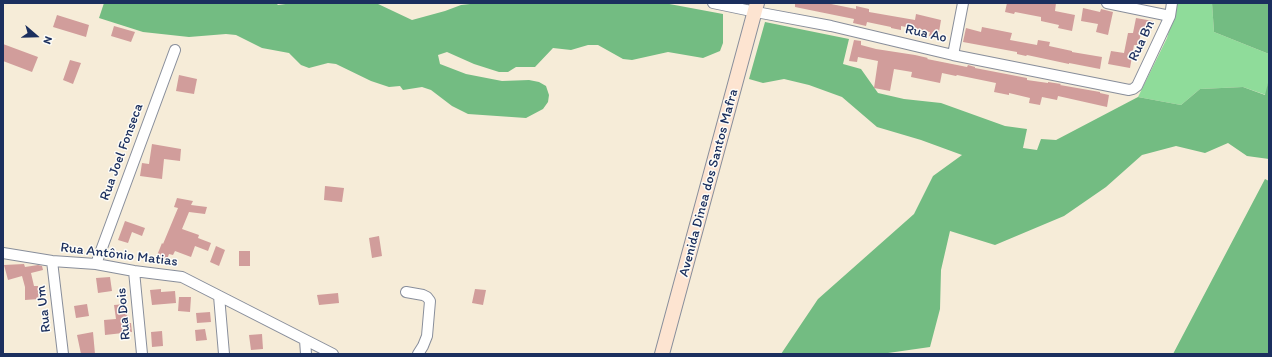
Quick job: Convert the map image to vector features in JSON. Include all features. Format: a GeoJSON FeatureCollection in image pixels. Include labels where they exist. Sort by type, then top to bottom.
{"type":"FeatureCollection","features":[{"type":"Feature","properties":{"kind":"street","name":"Rua Ao"},"geometry":{"type":"LineString","coordinates":[[713,3],[757,8],[953,55],[1129,90],[1134,89]]}},
{"type":"Feature","properties":{"kind":"street"},"geometry":{"type":"LineString","coordinates":[[953,55],[963,3]]}},
{"type":"Feature","properties":{"kind":"street"},"geometry":{"type":"LineString","coordinates":[[1107,3],[1170,16]]}},
{"type":"Feature","properties":{"kind":"street","name":"Rua Bn"},"geometry":{"type":"LineString","coordinates":[[1134,89],[1137,86],[1170,16],[1172,3]]}},
{"type":"Feature","properties":{"kind":"street","name":"Avenida Dinea dos Santos Mafra"},"geometry":{"type":"LineString","coordinates":[[662,354],[757,8]]}},
{"type":"Feature","properties":{"kind":"street","name":"Rua Joel Fonseca"},"geometry":{"type":"LineString","coordinates":[[96,264],[175,50]]}},
{"type":"Feature","properties":{"kind":"street","name":"Rua Antônio Matias"},"geometry":{"type":"LineString","coordinates":[[3,253],[52,261],[96,264],[134,271],[182,277],[334,354]]}},
{"type":"Feature","properties":{"kind":"street","name":"Rua Um"},"geometry":{"type":"LineString","coordinates":[[52,261],[63,354]]}},
{"type":"Feature","properties":{"kind":"street","name":"Rua Dois"},"geometry":{"type":"LineString","coordinates":[[134,271],[142,354]]}},
{"type":"Feature","properties":{"kind":"street"},"geometry":{"type":"LineString","coordinates":[[406,292],[423,295],[430,301],[427,336],[418,354]]}},
{"type":"Feature","properties":{"kind":"street"},"geometry":{"type":"LineString","coordinates":[[219,296],[224,354]]}},
{"type":"Feature","properties":{"kind":"street"},"geometry":{"type":"LineString","coordinates":[[304,340],[306,354]]}},
{"type":"Feature","properties":{"kind":"green space"},"geometry":{"type":"Polygon","coordinates":[[[104,3],[276,3],[278,5],[293,3],[376,3],[412,20],[461,5],[479,3],[664,3],[723,14],[723,43],[720,51],[703,58],[668,52],[632,60],[623,59],[598,45],[588,45],[571,50],[553,48],[535,67],[516,67],[508,72],[499,72],[474,64],[447,52],[438,55],[440,64],[466,74],[502,81],[529,80],[539,82],[546,86],[549,95],[548,102],[543,109],[526,118],[468,114],[452,106],[431,90],[422,87],[403,90],[400,86],[389,87],[371,81],[336,64],[328,63],[309,68],[301,65],[289,53],[262,48],[236,35],[226,34],[189,37],[143,32],[99,18],[104,3]]]}},
{"type":"Feature","properties":{"kind":"green space"},"geometry":{"type":"Polygon","coordinates":[[[1177,3],[1212,3],[1214,32],[1269,54],[1269,79],[1266,95],[1243,87],[1200,89],[1181,105],[1138,97],[1167,38],[1177,3]]]}},
{"type":"Feature","properties":{"kind":"green space"},"geometry":{"type":"Polygon","coordinates":[[[1212,3],[1269,4],[1269,54],[1214,32],[1212,3]]]}},
{"type":"Feature","properties":{"kind":"green space"},"geometry":{"type":"Polygon","coordinates":[[[765,22],[849,39],[843,64],[861,69],[878,93],[904,99],[941,103],[1005,126],[1027,129],[1023,148],[1037,150],[1041,139],[1056,140],[1138,97],[1181,105],[1200,89],[1243,87],[1265,95],[1269,79],[1269,159],[1247,156],[1228,143],[1205,153],[1176,146],[1142,155],[1106,187],[1064,216],[995,245],[950,231],[941,270],[940,309],[930,347],[881,354],[781,354],[818,299],[914,214],[933,176],[962,155],[921,140],[877,127],[842,97],[809,85],[784,79],[763,83],[749,79],[765,22]]]}},
{"type":"Feature","properties":{"kind":"green space"},"geometry":{"type":"Polygon","coordinates":[[[1265,179],[1269,181],[1269,354],[1173,354],[1265,179]]]}},
{"type":"Feature","properties":{"kind":"building"},"geometry":{"type":"Polygon","coordinates":[[[795,3],[832,3],[831,4],[856,9],[856,6],[869,9],[869,12],[915,20],[916,14],[941,20],[938,38],[929,36],[930,32],[901,26],[901,30],[867,22],[866,26],[853,23],[854,19],[795,7],[795,3]]]}},
{"type":"Feature","properties":{"kind":"building"},"geometry":{"type":"Polygon","coordinates":[[[1007,3],[1056,3],[1055,11],[1075,15],[1072,31],[1058,28],[1059,25],[1041,21],[1041,17],[1015,12],[1014,14],[1005,12],[1007,3]]]}},
{"type":"Feature","properties":{"kind":"building"},"geometry":{"type":"Polygon","coordinates":[[[1083,8],[1100,12],[1101,9],[1113,12],[1108,35],[1096,32],[1098,24],[1081,21],[1083,8]]]}},
{"type":"Feature","properties":{"kind":"building"},"geometry":{"type":"Polygon","coordinates":[[[57,15],[89,25],[86,37],[53,27],[57,15]]]}},
{"type":"Feature","properties":{"kind":"building"},"geometry":{"type":"Polygon","coordinates":[[[1136,18],[1153,21],[1150,35],[1141,33],[1138,46],[1134,45],[1130,68],[1108,64],[1111,51],[1124,53],[1128,33],[1133,33],[1136,18]]]}},
{"type":"Feature","properties":{"kind":"building"},"geometry":{"type":"Polygon","coordinates":[[[114,26],[135,32],[131,42],[111,36],[114,26]]]}},
{"type":"Feature","properties":{"kind":"building"},"geometry":{"type":"Polygon","coordinates":[[[982,27],[1012,33],[1010,40],[1037,45],[1038,40],[1050,42],[1049,46],[1072,52],[1102,57],[1100,69],[1026,56],[1017,54],[1017,52],[963,42],[966,28],[981,32],[982,27]]]}},
{"type":"Feature","properties":{"kind":"building"},"geometry":{"type":"Polygon","coordinates":[[[854,40],[861,41],[861,45],[876,49],[915,55],[967,67],[968,65],[975,68],[1027,78],[1027,80],[1061,84],[1060,85],[1100,92],[1109,95],[1107,107],[1058,96],[1057,100],[1042,97],[1040,105],[1029,103],[1030,98],[1009,93],[1009,95],[994,92],[996,83],[942,73],[940,83],[911,77],[912,72],[894,69],[890,91],[874,88],[878,61],[858,57],[857,62],[849,61],[854,40]]]}},
{"type":"Feature","properties":{"kind":"building"},"geometry":{"type":"Polygon","coordinates":[[[3,44],[38,57],[32,72],[3,61],[3,44]]]}},
{"type":"Feature","properties":{"kind":"building"},"geometry":{"type":"Polygon","coordinates":[[[70,60],[81,63],[73,84],[63,80],[70,60]]]}},
{"type":"Feature","properties":{"kind":"building"},"geometry":{"type":"Polygon","coordinates":[[[179,75],[197,79],[194,94],[176,91],[179,75]]]}},
{"type":"Feature","properties":{"kind":"building"},"geometry":{"type":"Polygon","coordinates":[[[152,144],[181,149],[180,161],[164,159],[162,179],[140,176],[142,163],[149,164],[152,144]]]}},
{"type":"Feature","properties":{"kind":"building"},"geometry":{"type":"Polygon","coordinates":[[[325,186],[344,188],[342,202],[324,200],[325,186]]]}},
{"type":"Feature","properties":{"kind":"building"},"geometry":{"type":"Polygon","coordinates":[[[177,198],[193,201],[191,205],[207,207],[205,214],[189,212],[182,229],[199,235],[198,238],[211,243],[208,251],[195,246],[191,257],[175,251],[173,255],[169,254],[166,262],[156,258],[178,208],[174,207],[177,198]]]}},
{"type":"Feature","properties":{"kind":"building"},"geometry":{"type":"Polygon","coordinates":[[[125,221],[145,228],[142,236],[132,232],[128,243],[118,240],[125,221]]]}},
{"type":"Feature","properties":{"kind":"building"},"geometry":{"type":"Polygon","coordinates":[[[379,236],[382,256],[372,258],[369,238],[379,236]]]}},
{"type":"Feature","properties":{"kind":"building"},"geometry":{"type":"Polygon","coordinates":[[[216,246],[225,250],[219,266],[210,262],[216,246]]]}},
{"type":"Feature","properties":{"kind":"building"},"geometry":{"type":"Polygon","coordinates":[[[239,251],[250,251],[250,266],[239,266],[239,251]]]}},
{"type":"Feature","properties":{"kind":"building"},"geometry":{"type":"Polygon","coordinates":[[[24,264],[25,267],[38,265],[42,266],[43,270],[31,273],[34,286],[38,286],[39,299],[25,300],[25,287],[22,276],[8,280],[4,265],[24,264]]]}},
{"type":"Feature","properties":{"kind":"building"},"geometry":{"type":"Polygon","coordinates":[[[110,277],[112,291],[98,293],[96,278],[110,277]]]}},
{"type":"Feature","properties":{"kind":"building"},"geometry":{"type":"Polygon","coordinates":[[[161,289],[161,292],[175,291],[176,303],[152,305],[150,290],[161,289]]]}},
{"type":"Feature","properties":{"kind":"building"},"geometry":{"type":"Polygon","coordinates":[[[475,289],[486,290],[483,305],[472,303],[475,289]]]}},
{"type":"Feature","properties":{"kind":"building"},"geometry":{"type":"Polygon","coordinates":[[[338,293],[339,303],[319,305],[317,295],[338,293]]]}},
{"type":"Feature","properties":{"kind":"building"},"geometry":{"type":"Polygon","coordinates":[[[179,297],[191,297],[190,312],[178,311],[179,297]]]}},
{"type":"Feature","properties":{"kind":"building"},"geometry":{"type":"Polygon","coordinates":[[[87,304],[89,316],[76,318],[74,306],[87,304]]]}},
{"type":"Feature","properties":{"kind":"building"},"geometry":{"type":"Polygon","coordinates":[[[126,304],[128,323],[131,323],[132,332],[105,335],[104,320],[116,319],[114,305],[126,304]]]}},
{"type":"Feature","properties":{"kind":"building"},"geometry":{"type":"Polygon","coordinates":[[[210,312],[211,322],[197,323],[196,313],[210,312]]]}},
{"type":"Feature","properties":{"kind":"building"},"geometry":{"type":"Polygon","coordinates":[[[205,329],[207,340],[196,341],[195,330],[205,329]]]}},
{"type":"Feature","properties":{"kind":"building"},"geometry":{"type":"Polygon","coordinates":[[[162,331],[163,346],[152,347],[151,332],[162,331]]]}},
{"type":"Feature","properties":{"kind":"building"},"geometry":{"type":"Polygon","coordinates":[[[93,332],[95,354],[81,354],[77,335],[93,332]]]}},
{"type":"Feature","properties":{"kind":"building"},"geometry":{"type":"Polygon","coordinates":[[[262,334],[263,349],[251,350],[249,335],[262,334]]]}}]}
